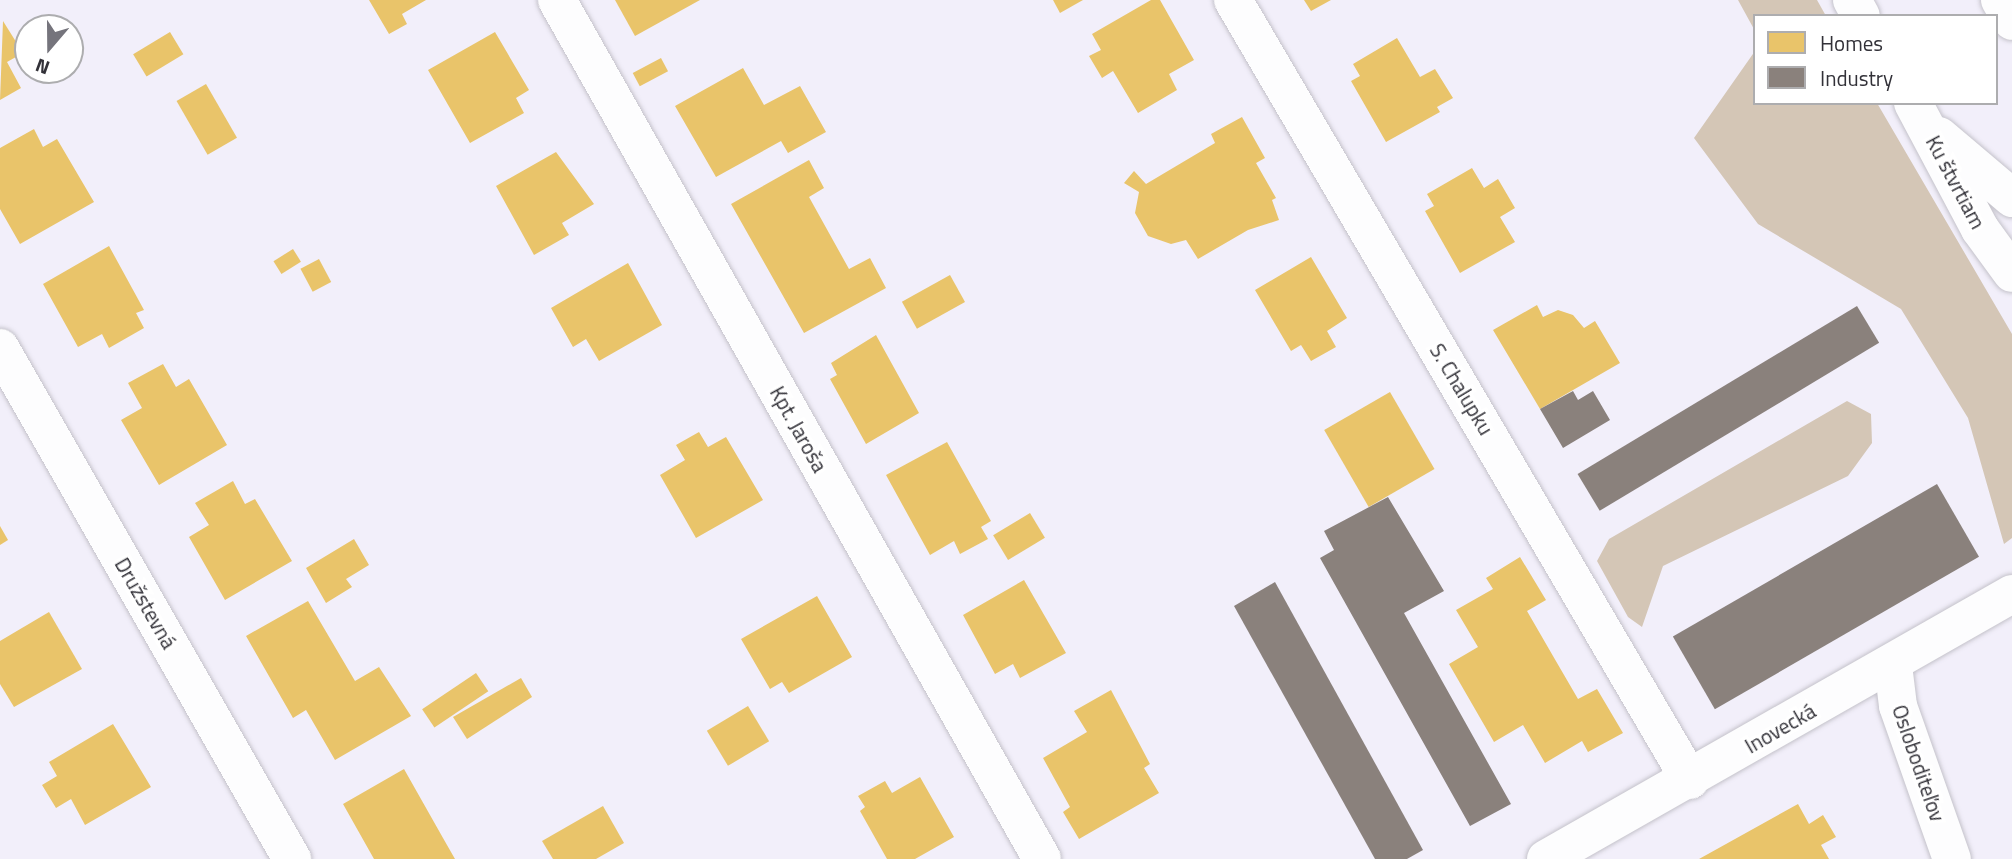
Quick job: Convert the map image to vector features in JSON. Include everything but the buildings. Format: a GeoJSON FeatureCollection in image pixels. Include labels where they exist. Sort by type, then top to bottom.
{"type":"FeatureCollection","features":[{"type":"Feature","properties":{"kind":"street","name":"Kpt. Jaroša"},"geometry":{"type":"LineString","coordinates":[[557,0],[1042,859]]}},
{"type":"Feature","properties":{"kind":"street","name":"S. Chalupku"},"geometry":{"type":"LineString","coordinates":[[1233,0],[1690,780]]}},
{"type":"Feature","properties":{"kind":"street"},"geometry":{"type":"LineString","coordinates":[[2000,0],[2012,21]]}},
{"type":"Feature","properties":{"kind":"street","name":"Ku štvrtiam"},"geometry":{"type":"LineString","coordinates":[[1919,114],[2012,198]]}},
{"type":"Feature","properties":{"kind":"street","name":"Ku štvrtiam"},"geometry":{"type":"LineString","coordinates":[[1919,114],[1980,229],[2012,273]]}},
{"type":"Feature","properties":{"kind":"street","name":"Družstevná"},"geometry":{"type":"LineString","coordinates":[[0,348],[292,859]]}},
{"type":"Feature","properties":{"kind":"street","name":"Inovecká"},"geometry":{"type":"LineString","coordinates":[[1546,859],[1893,665],[2012,594]]}},
{"type":"Feature","properties":{"kind":"street","name":"Osloboditeľov"},"geometry":{"type":"LineString","coordinates":[[1893,665],[1898,706],[1952,859]]}},
{"type":"Feature","properties":{"kind":"shaded area"},"geometry":{"type":"Polygon","coordinates":[[[1738,0],[1817,0],[1825,14],[1753,14],[1753,27],[1738,0]]]}},
{"type":"Feature","properties":{"kind":"shaded area"},"geometry":{"type":"Polygon","coordinates":[[[1753,54],[1753,105],[1878,105],[2012,334],[2012,538],[2004,544],[1968,418],[1901,309],[1758,224],[1694,138],[1753,54]]]}},
{"type":"Feature","properties":{"kind":"shaded area"},"geometry":{"type":"Polygon","coordinates":[[[1847,401],[1871,414],[1872,443],[1848,476],[1663,566],[1642,627],[1628,617],[1597,561],[1609,539],[1847,401]]]}}]}
